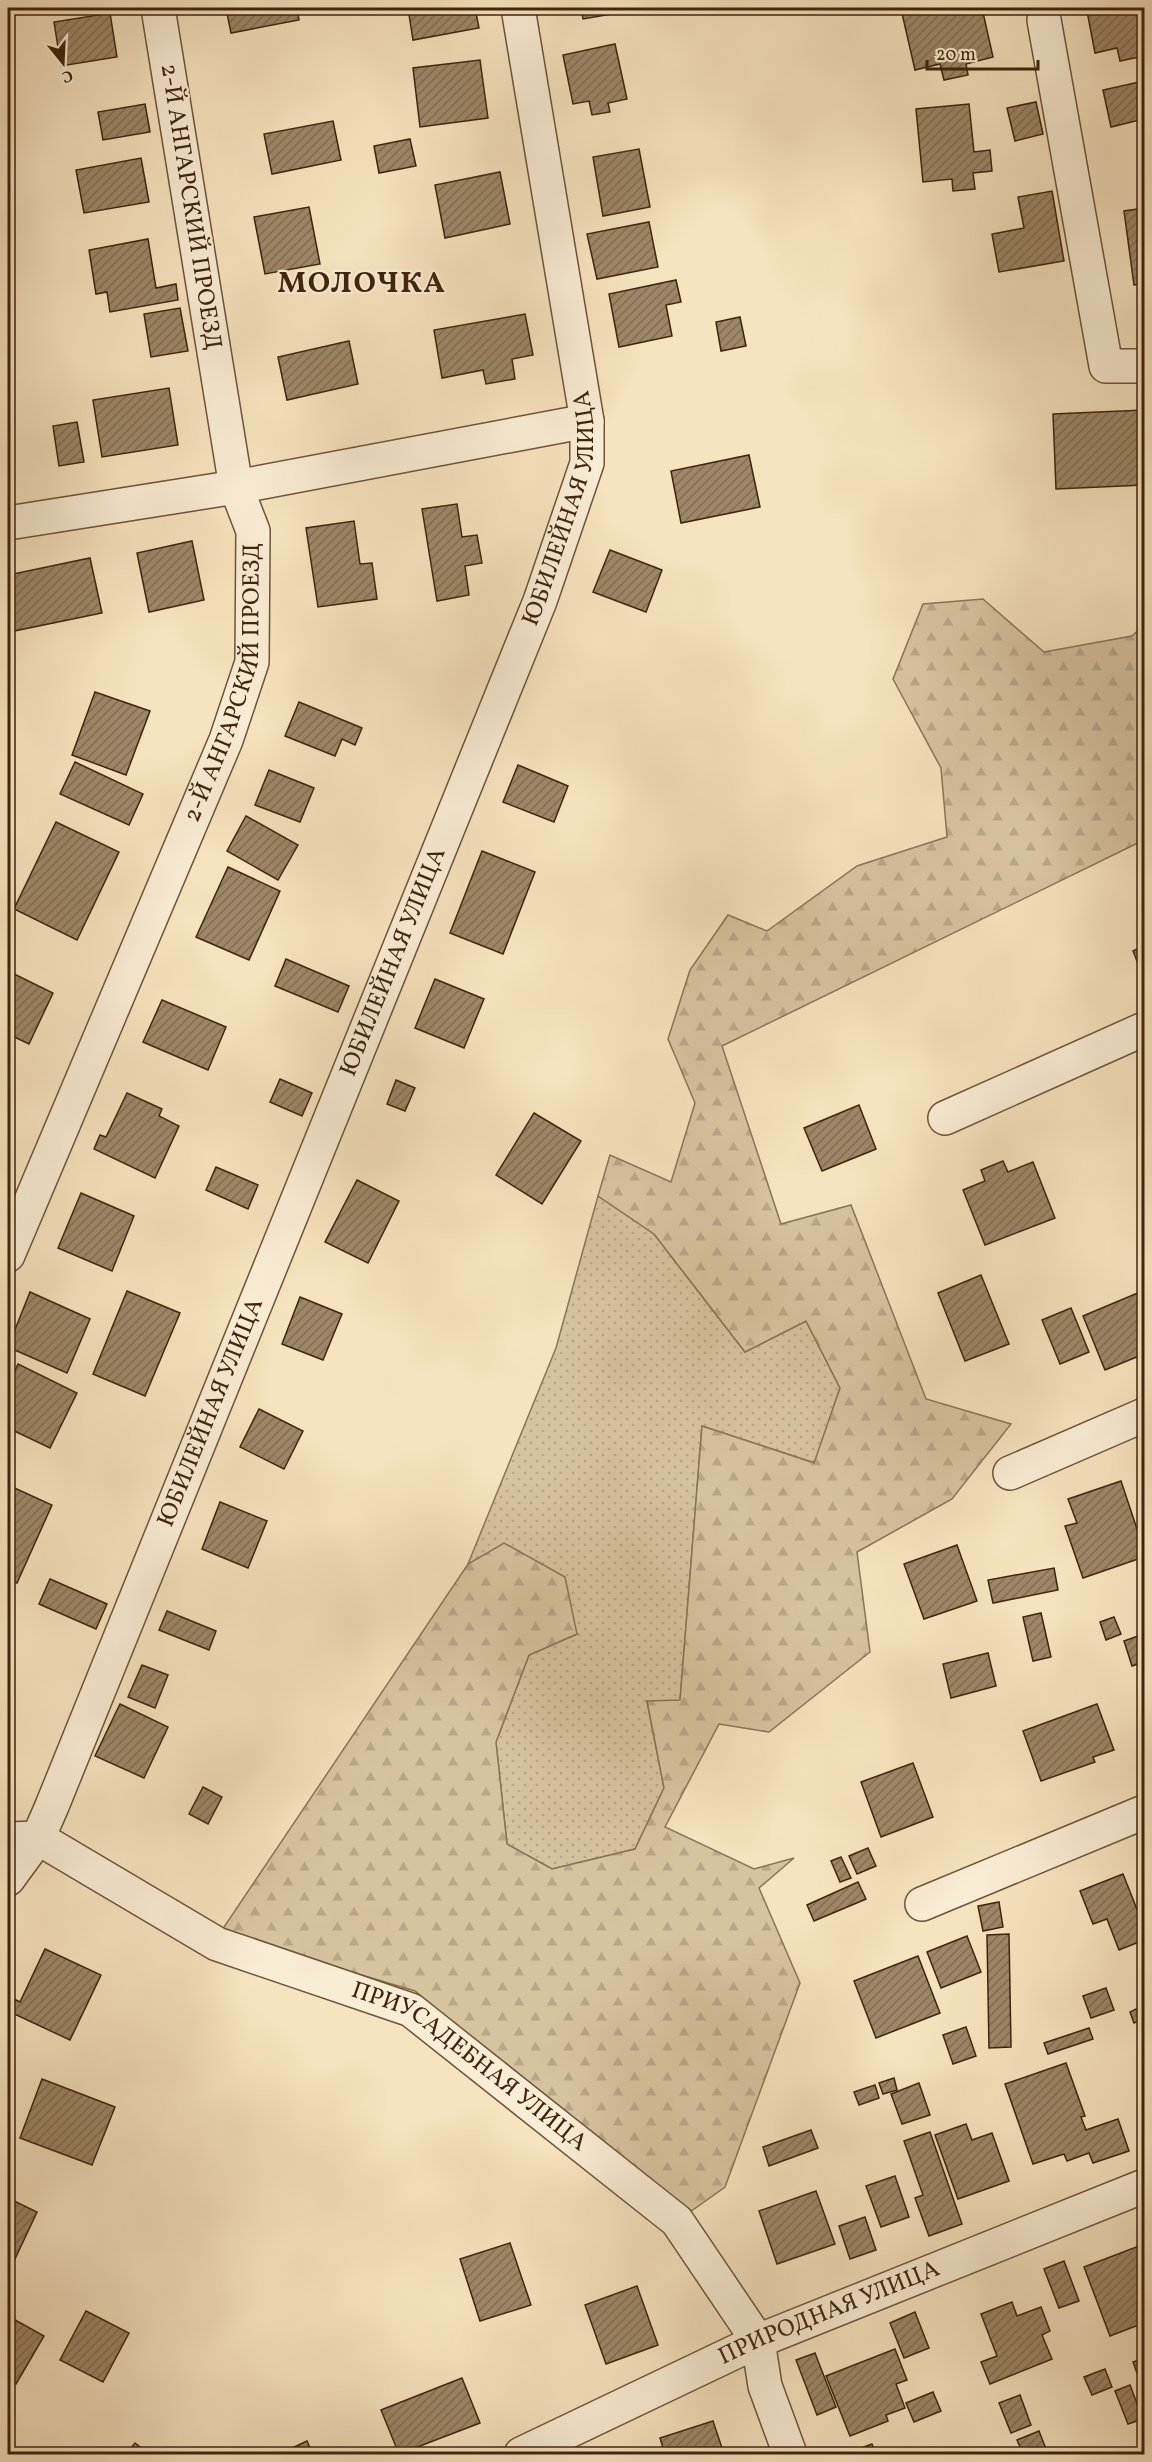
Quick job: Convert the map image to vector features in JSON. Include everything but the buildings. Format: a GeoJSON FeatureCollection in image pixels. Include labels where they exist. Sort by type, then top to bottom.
{"type":"FeatureCollection","features":[{"type":"Feature","properties":{"kind":"street","name":"2-Й АНГАРСКИЙ ПРОЕЗД"},"geometry":{"type":"LineString","coordinates":[[8,1255],[226,740],[252,662],[253,531],[236,487],[158,8]]}},
{"type":"Feature","properties":{"kind":"street","name":"ЮБИЛЕЙНАЯ УЛИЦА"},"geometry":{"type":"LineString","coordinates":[[8,1879],[540,601],[587,463],[587,421],[518,8]]}},
{"type":"Feature","properties":{"kind":"street"},"geometry":{"type":"LineString","coordinates":[[1044,21],[1106,366],[1144,366]]}},
{"type":"Feature","properties":{"kind":"street"},"geometry":{"type":"LineString","coordinates":[[8,523],[236,487],[587,421]]}},
{"type":"Feature","properties":{"kind":"street"},"geometry":{"type":"LineString","coordinates":[[945,1118],[1144,1029]]}},
{"type":"Feature","properties":{"kind":"street"},"geometry":{"type":"LineString","coordinates":[[1010,1473],[1144,1415]]}},
{"type":"Feature","properties":{"kind":"street"},"geometry":{"type":"LineString","coordinates":[[922,1904],[1144,1812]]}},
{"type":"Feature","properties":{"kind":"street","name":"ПРИУСАДЕБНАЯ УЛИЦА"},"geometry":{"type":"LineString","coordinates":[[23,1839],[217,1944],[411,2010],[677,2221],[758,2341],[765,2386],[790,2454]]}},
{"type":"Feature","properties":{"kind":"street","name":"ПРИРОДНАЯ УЛИЦА"},"geometry":{"type":"LineString","coordinates":[[521,2454],[758,2341],[1144,2186]]}},
{"type":"Feature","properties":{"kind":"green space"},"geometry":{"type":"Polygon","coordinates":[[[983,599],[1044,652],[1132,636],[1144,625],[1144,840],[722,1046],[781,1224],[851,1205],[926,1399],[1011,1424],[952,1499],[857,1552],[870,1652],[769,1732],[719,1724],[665,1827],[754,1869],[794,1858],[759,1888],[800,1983],[725,2187],[687,2214],[415,1991],[220,1933],[468,1564],[504,1543],[565,1577],[577,1634],[529,1655],[496,1742],[507,1844],[552,1869],[635,1849],[664,1788],[647,1701],[680,1700],[702,1426],[814,1463],[840,1388],[806,1321],[745,1352],[654,1234],[598,1196],[610,1155],[671,1182],[695,1103],[668,1039],[690,970],[728,915],[767,931],[857,866],[947,837],[941,768],[893,679],[923,604],[983,599]]]}},
{"type":"Feature","properties":{"kind":"green space"},"geometry":{"type":"Polygon","coordinates":[[[598,1196],[654,1234],[745,1352],[806,1321],[840,1388],[815,1463],[702,1426],[680,1701],[647,1702],[664,1788],[635,1849],[552,1869],[507,1844],[496,1742],[529,1655],[577,1634],[468,1564],[556,1348],[598,1196]]]}},
{"type":"Feature","properties":{"kind":"district","name":"МОЛОЧКА"},"geometry":{"type":"Point","coordinates":[362,284]}}]}
